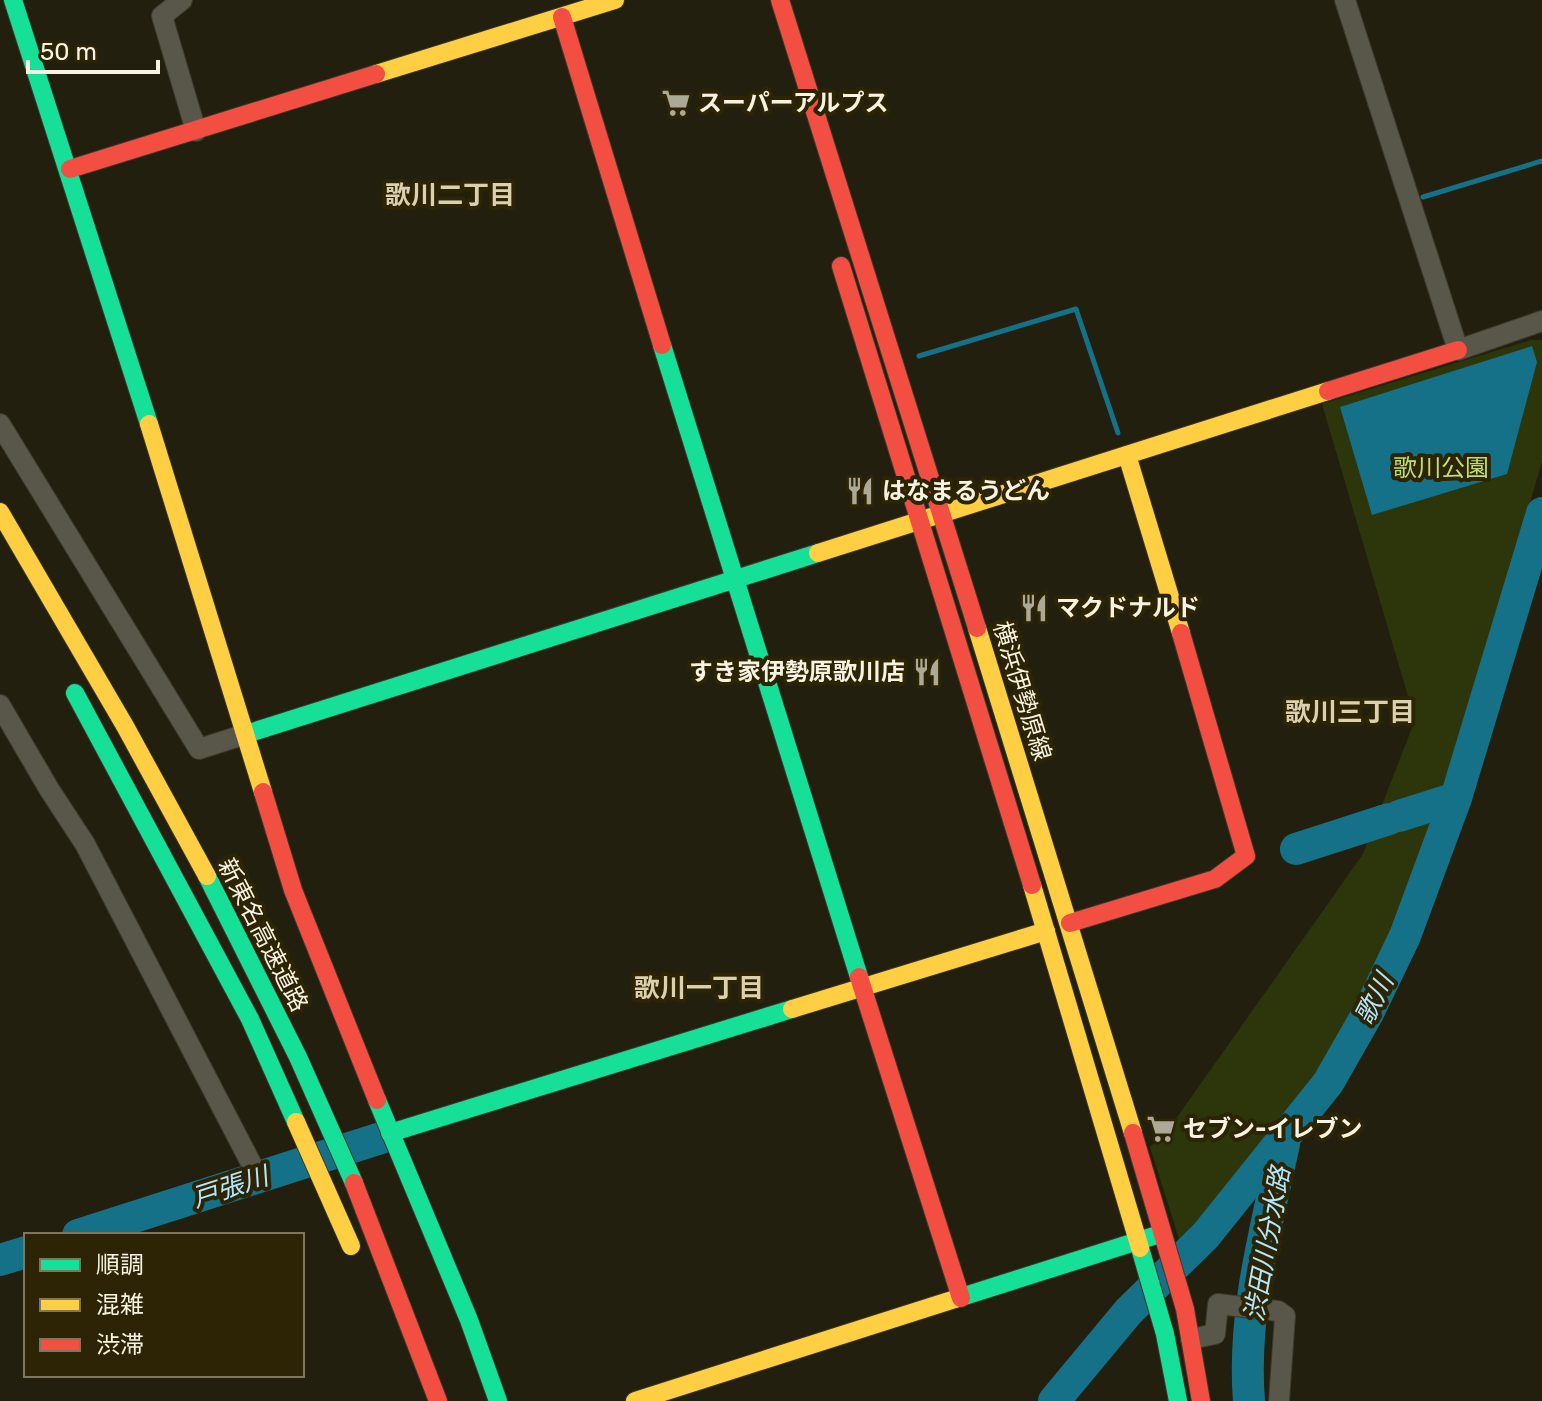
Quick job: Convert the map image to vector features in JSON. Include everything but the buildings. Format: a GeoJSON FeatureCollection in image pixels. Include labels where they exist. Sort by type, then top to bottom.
{"type":"FeatureCollection","features":[{"type":"Feature","properties":{"kind":"main road"},"geometry":{"type":"LineString","coordinates":[[13,0],[70,169],[293,890],[469,1320],[498,1401]]}},
{"type":"Feature","properties":{"kind":"main road"},"geometry":{"type":"LineString","coordinates":[[70,169],[196,131],[559,8],[615,0]]}},
{"type":"Feature","properties":{"kind":"main road","name":"横浜伊勢原線"},"geometry":{"type":"LineString","coordinates":[[780,0],[1070,923],[1185,1309],[1201,1401]]}},
{"type":"Feature","properties":{"kind":"main road"},"geometry":{"type":"LineString","coordinates":[[559,8],[733,580],[961,1298]]}},
{"type":"Feature","properties":{"kind":"main road","name":"横浜伊勢原線"},"geometry":{"type":"LineString","coordinates":[[836,249],[1046,931],[1165,1334],[1178,1401]]}},
{"type":"Feature","properties":{"kind":"main road"},"geometry":{"type":"LineString","coordinates":[[246,734],[1458,350]]}},
{"type":"Feature","properties":{"kind":"main road"},"geometry":{"type":"LineString","coordinates":[[1070,923],[1215,879],[1246,856],[1239,820],[1127,455]]}},
{"type":"Feature","properties":{"kind":"main road","name":"新東名高速道路"},"geometry":{"type":"LineString","coordinates":[[0,512],[196,855],[273,1007],[340,1152],[438,1401]]}},
{"type":"Feature","properties":{"kind":"main road","name":"新東名高速道路"},"geometry":{"type":"LineString","coordinates":[[67,678],[172,867],[250,1019],[358,1262]]}},
{"type":"Feature","properties":{"kind":"main road"},"geometry":{"type":"LineString","coordinates":[[390,1133],[1046,931]]}},
{"type":"Feature","properties":{"kind":"main road"},"geometry":{"type":"LineString","coordinates":[[635,1401],[1138,1241],[1164,1239]]}},
{"type":"Feature","properties":{"kind":"street"},"geometry":{"type":"LineString","coordinates":[[182,0],[162,16],[196,131]]}},
{"type":"Feature","properties":{"kind":"street"},"geometry":{"type":"LineString","coordinates":[[1345,0],[1458,350],[1542,321]]}},
{"type":"Feature","properties":{"kind":"street"},"geometry":{"type":"LineString","coordinates":[[0,424],[199,749],[246,734]]}},
{"type":"Feature","properties":{"kind":"street"},"geometry":{"type":"LineString","coordinates":[[0,705],[85,844],[253,1167]]}},
{"type":"Feature","properties":{"kind":"street"},"geometry":{"type":"LineString","coordinates":[[1191,1339],[1215,1334],[1218,1304],[1278,1311],[1285,1316],[1279,1401]]}},
{"type":"Feature","properties":{"kind":"green space","name":"歌川公園"},"geometry":{"type":"Polygon","coordinates":[[[1531,340],[1542,340],[1542,461],[1444,805],[1399,931],[1364,1007],[1344,1037],[1185,1245],[1180,1242],[1150,1147],[1168,1130],[1363,854],[1415,720],[1322,404],[1531,340]]]}},
{"type":"Feature","properties":{"kind":"water"},"geometry":{"type":"Polygon","coordinates":[[[1532,346],[1537,362],[1507,474],[1372,515],[1340,407],[1532,346]]]}},
{"type":"Feature","properties":{"kind":"waterway"},"geometry":{"type":"LineString","coordinates":[[1423,197],[1542,161]]}},
{"type":"Feature","properties":{"kind":"waterway"},"geometry":{"type":"LineString","coordinates":[[919,356],[1076,309],[1118,433]]}},
{"type":"Feature","properties":{"kind":"waterway","name":"歌川"},"geometry":{"type":"LineString","coordinates":[[1054,1401],[1128,1312],[1206,1235],[1328,1083],[1368,1013],[1405,936],[1456,798],[1542,513]]}},
{"type":"Feature","properties":{"kind":"waterway","name":"戸張川"},"geometry":{"type":"LineString","coordinates":[[1399,816],[1456,798]]}},
{"type":"Feature","properties":{"kind":"waterway","name":"戸張川"},"geometry":{"type":"LineString","coordinates":[[1296,849],[1389,819]]}},
{"type":"Feature","properties":{"kind":"waterway","name":"戸張川"},"geometry":{"type":"LineString","coordinates":[[84,1233],[381,1138]]}},
{"type":"Feature","properties":{"kind":"waterway","name":"渋田川分水路"},"geometry":{"type":"LineString","coordinates":[[1249,1401],[1252,1304],[1284,1144]]}},
{"type":"Feature","properties":{"kind":"waterway","name":"戸張川"},"geometry":{"type":"LineString","coordinates":[[0,1260],[24,1253]]}},
{"type":"Feature","properties":{"kind":"traffic: fast"},"geometry":{"type":"LineString","coordinates":[[13,0],[149,424]]}},
{"type":"Feature","properties":{"kind":"traffic: fast"},"geometry":{"type":"LineString","coordinates":[[662,345],[859,977]]}},
{"type":"Feature","properties":{"kind":"traffic: fast"},"geometry":{"type":"LineString","coordinates":[[246,734],[818,553]]}},
{"type":"Feature","properties":{"kind":"traffic: fast"},"geometry":{"type":"LineString","coordinates":[[75,693],[250,1019],[296,1122]]}},
{"type":"Feature","properties":{"kind":"traffic: fast"},"geometry":{"type":"LineString","coordinates":[[207,876],[298,1057],[354,1183]]}},
{"type":"Feature","properties":{"kind":"traffic: fast"},"geometry":{"type":"LineString","coordinates":[[390,1133],[792,1009]]}},
{"type":"Feature","properties":{"kind":"traffic: fast"},"geometry":{"type":"LineString","coordinates":[[377,1100],[469,1320],[498,1401]]}},
{"type":"Feature","properties":{"kind":"traffic: fast"},"geometry":{"type":"LineString","coordinates":[[955,1299],[1160,1234]]}},
{"type":"Feature","properties":{"kind":"traffic: fast"},"geometry":{"type":"LineString","coordinates":[[1140,1248],[1165,1334],[1178,1401]]}},
{"type":"Feature","properties":{"kind":"traffic: slow"},"geometry":{"type":"LineString","coordinates":[[376,74],[615,0]]}},
{"type":"Feature","properties":{"kind":"traffic: slow"},"geometry":{"type":"LineString","coordinates":[[818,553],[1328,391]]}},
{"type":"Feature","properties":{"kind":"traffic: slow"},"geometry":{"type":"LineString","coordinates":[[149,424],[263,792]]}},
{"type":"Feature","properties":{"kind":"traffic: slow"},"geometry":{"type":"LineString","coordinates":[[1127,455],[1181,633]]}},
{"type":"Feature","properties":{"kind":"traffic: slow"},"geometry":{"type":"LineString","coordinates":[[0,512],[125,726],[207,876]]}},
{"type":"Feature","properties":{"kind":"traffic: slow"},"geometry":{"type":"LineString","coordinates":[[977,628],[1133,1133]]}},
{"type":"Feature","properties":{"kind":"traffic: slow"},"geometry":{"type":"LineString","coordinates":[[1032,885],[1140,1248]]}},
{"type":"Feature","properties":{"kind":"traffic: slow"},"geometry":{"type":"LineString","coordinates":[[792,1009],[1046,931]]}},
{"type":"Feature","properties":{"kind":"traffic: slow"},"geometry":{"type":"LineString","coordinates":[[296,1122],[351,1246]]}},
{"type":"Feature","properties":{"kind":"traffic: slow"},"geometry":{"type":"LineString","coordinates":[[635,1401],[955,1299]]}},
{"type":"Feature","properties":{"kind":"traffic: jam"},"geometry":{"type":"LineString","coordinates":[[780,0],[977,628]]}},
{"type":"Feature","properties":{"kind":"traffic: jam"},"geometry":{"type":"LineString","coordinates":[[562,17],[662,345]]}},
{"type":"Feature","properties":{"kind":"traffic: jam"},"geometry":{"type":"LineString","coordinates":[[70,169],[376,74]]}},
{"type":"Feature","properties":{"kind":"traffic: jam"},"geometry":{"type":"LineString","coordinates":[[841,266],[1032,885]]}},
{"type":"Feature","properties":{"kind":"traffic: jam"},"geometry":{"type":"LineString","coordinates":[[1328,391],[1458,350]]}},
{"type":"Feature","properties":{"kind":"traffic: jam"},"geometry":{"type":"LineString","coordinates":[[1070,923],[1215,879],[1246,856],[1181,633]]}},
{"type":"Feature","properties":{"kind":"traffic: jam"},"geometry":{"type":"LineString","coordinates":[[263,792],[293,890],[377,1100]]}},
{"type":"Feature","properties":{"kind":"traffic: jam"},"geometry":{"type":"LineString","coordinates":[[859,977],[961,1298]]}},
{"type":"Feature","properties":{"kind":"traffic: jam"},"geometry":{"type":"LineString","coordinates":[[1133,1133],[1185,1309],[1201,1401]]}},
{"type":"Feature","properties":{"kind":"traffic: jam"},"geometry":{"type":"LineString","coordinates":[[354,1183],[438,1401]]}},
{"type":"Feature","properties":{"kind":"place","name":"スーパーアルプス"},"geometry":{"type":"Point","coordinates":[676,103]}},
{"type":"Feature","properties":{"kind":"place","name":"はなまるうどん"},"geometry":{"type":"Point","coordinates":[860,491]}},
{"type":"Feature","properties":{"kind":"place","name":"マクドナルド"},"geometry":{"type":"Point","coordinates":[1034,608]}},
{"type":"Feature","properties":{"kind":"place","name":"すき家伊勢原歌川店"},"geometry":{"type":"Point","coordinates":[927,672]}},
{"type":"Feature","properties":{"kind":"place","name":"セブン-イレブン"},"geometry":{"type":"Point","coordinates":[1161,1129]}},
{"type":"Feature","properties":{"kind":"district","name":"歌川二丁目"},"geometry":{"type":"Point","coordinates":[450,195]}},
{"type":"Feature","properties":{"kind":"district","name":"歌川三丁目"},"geometry":{"type":"Point","coordinates":[1350,712]}},
{"type":"Feature","properties":{"kind":"district","name":"歌川一丁目"},"geometry":{"type":"Point","coordinates":[699,988]}}]}
